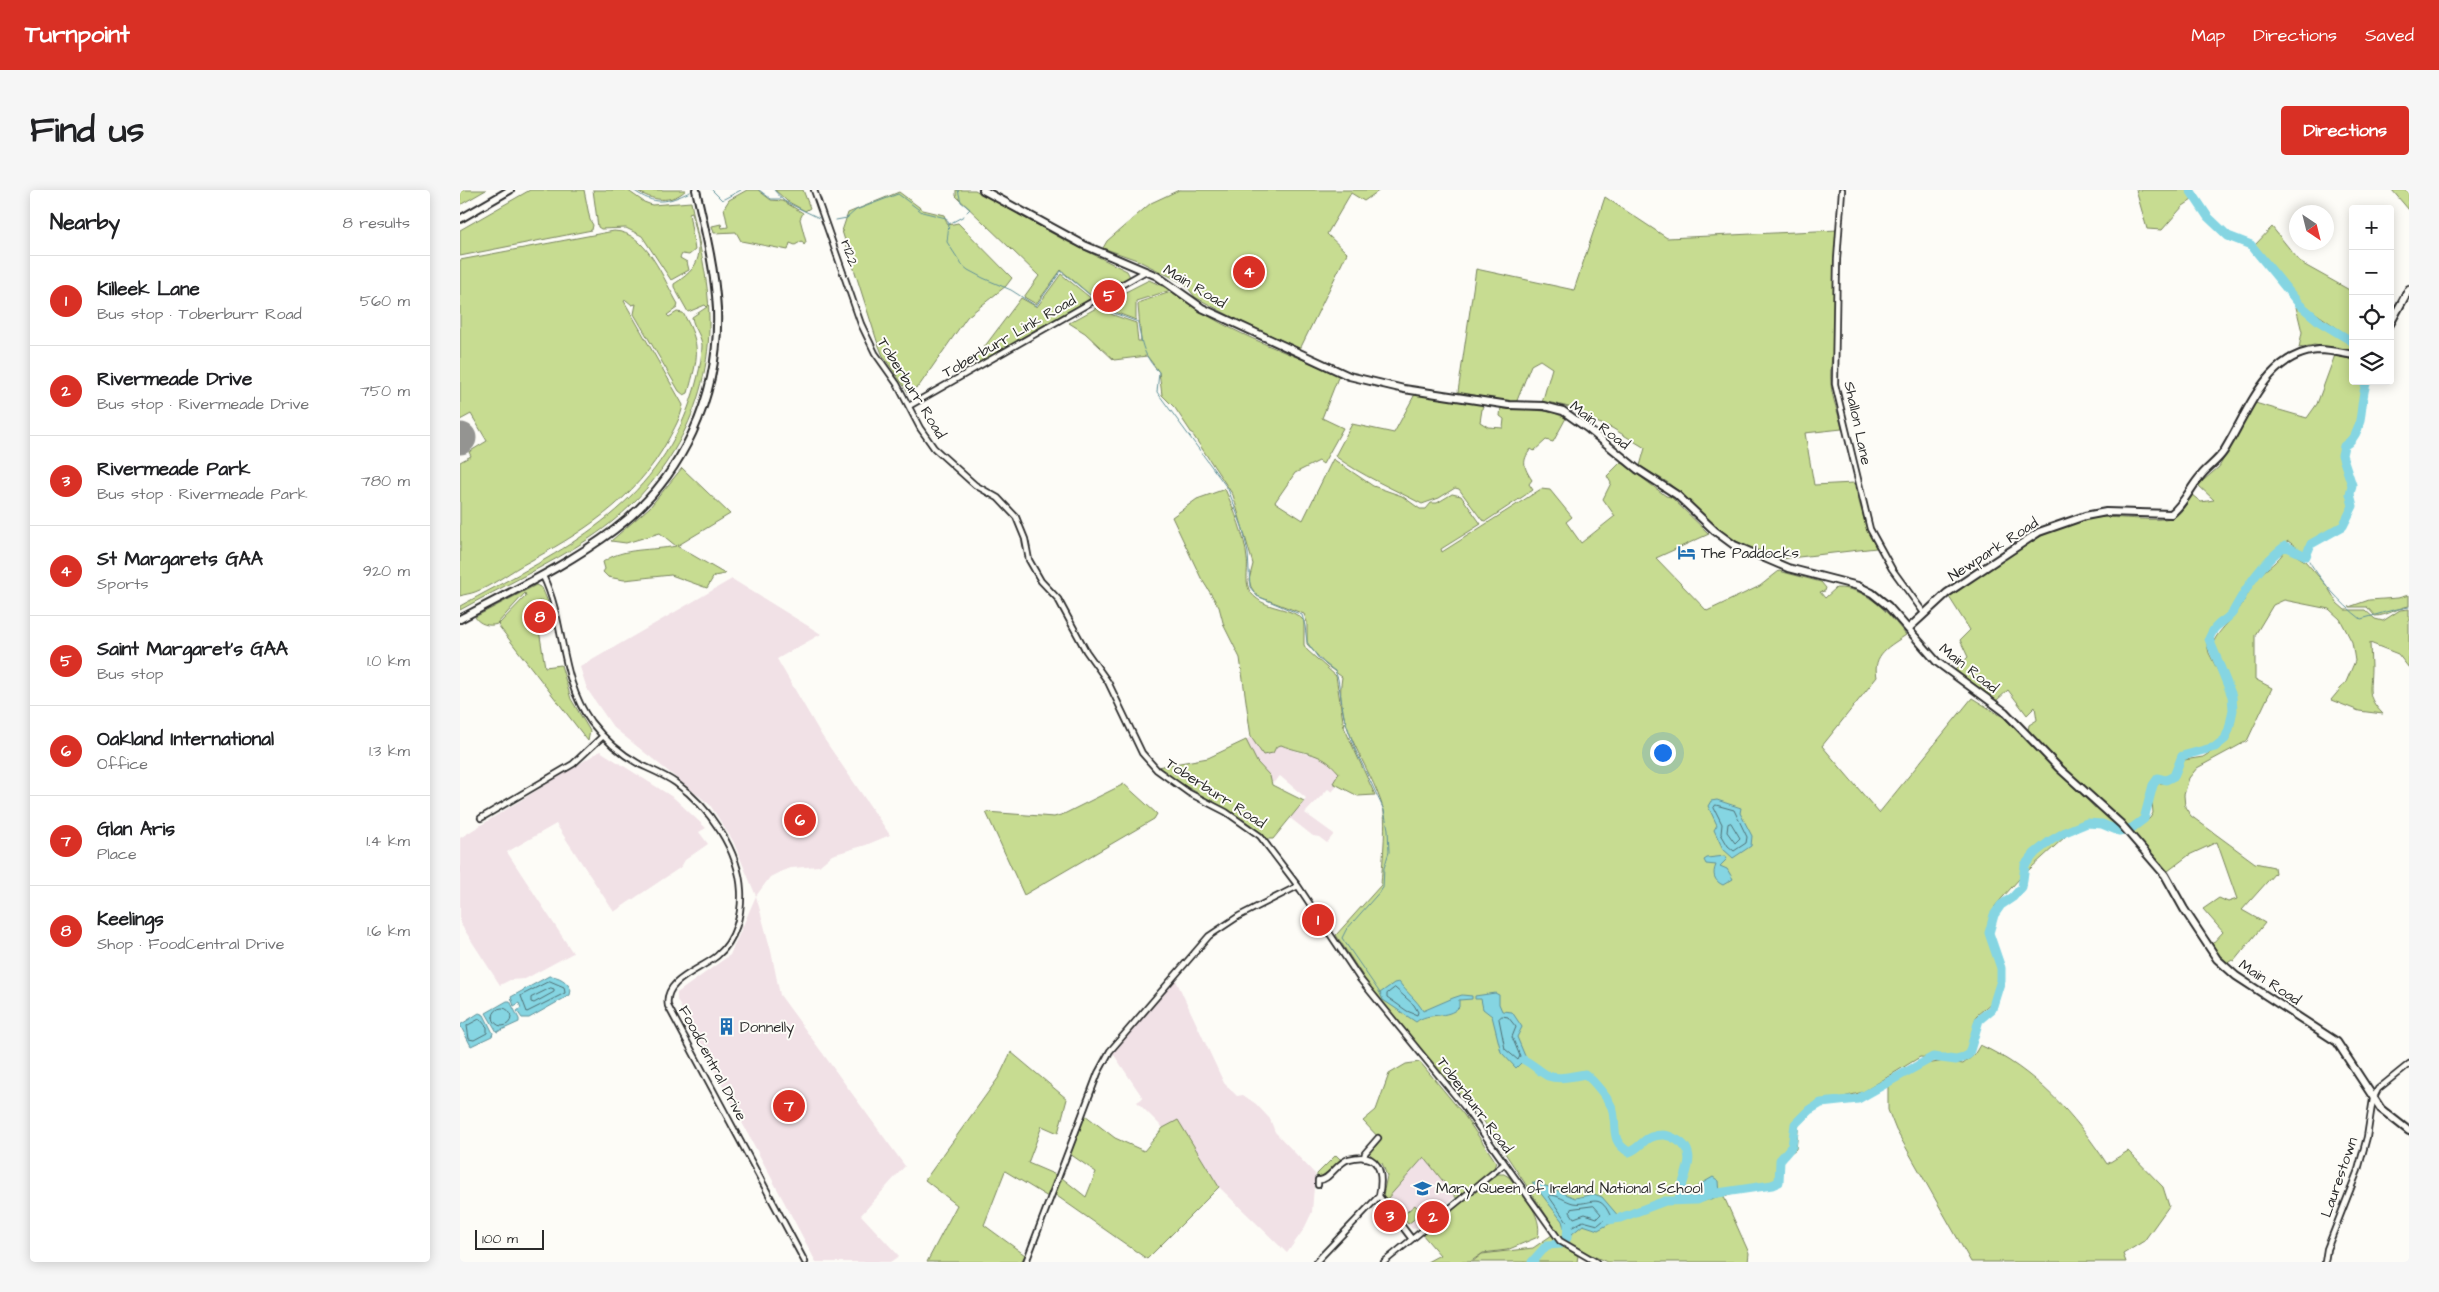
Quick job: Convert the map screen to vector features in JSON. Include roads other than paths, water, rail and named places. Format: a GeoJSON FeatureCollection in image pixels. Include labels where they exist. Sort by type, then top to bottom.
{"type":"FeatureCollection","features":[{"type":"Feature","properties":{"kind":"main road"},"geometry":{"type":"LineString","coordinates":[[460,218],[510,190]]}},
{"type":"Feature","properties":{"kind":"main road"},"geometry":{"type":"LineString","coordinates":[[460,620],[543,576],[613,531],[644,504],[684,451],[698,420],[714,362],[717,324],[714,279],[696,190]]}},
{"type":"Feature","properties":{"kind":"main road","name":"Main Road"},"geometry":{"type":"LineString","coordinates":[[983,190],[1084,245],[1167,282],[1202,308],[1316,361],[1363,380],[1404,390],[1509,404],[1544,406],[1562,411],[1587,428],[1637,470],[1677,495],[1715,531],[1734,544],[1788,568],[1864,588],[1888,606],[1938,662],[2005,712],[2059,768],[2134,838],[2165,874],[2194,926],[2217,959],[2241,979],[2337,1042],[2381,1109],[2409,1131]]}},
{"type":"Feature","properties":{"kind":"main road"},"geometry":{"type":"LineString","coordinates":[[2394,317],[2409,289]]}},
{"type":"Feature","properties":{"kind":"main road","name":"Newpark Road"},"geometry":{"type":"LineString","coordinates":[[1908,629],[1947,593],[2027,538],[2048,528],[2106,512],[2171,514],[2180,506],[2202,474],[2219,458],[2260,388],[2277,370],[2292,357],[2311,351],[2321,350],[2349,354]]}},
{"type":"Feature","properties":{"kind":"street","name":"r122"},"geometry":{"type":"LineString","coordinates":[[814,190],[861,324]]}},
{"type":"Feature","properties":{"kind":"street","name":"Shallon Lane"},"geometry":{"type":"LineString","coordinates":[[1842,190],[1837,260],[1835,384],[1870,529],[1892,570],[1924,613]]}},
{"type":"Feature","properties":{"kind":"street","name":"Toberburr Link Road"},"geometry":{"type":"LineString","coordinates":[[909,406],[1146,271]]}},
{"type":"Feature","properties":{"kind":"street","name":"Toberburr Road"},"geometry":{"type":"LineString","coordinates":[[861,324],[875,353],[897,384],[920,428],[934,448],[975,485],[998,498],[1016,517],[1029,560],[1041,581],[1058,599],[1086,651],[1108,682],[1149,762],[1189,793],[1226,812],[1260,836],[1298,886],[1360,979],[1463,1105],[1560,1241],[1596,1262]]}},
{"type":"Feature","properties":{"kind":"street","name":"FoodCentral Drive"},"geometry":{"type":"LineString","coordinates":[[543,576],[553,600],[571,686],[586,714],[603,736],[618,750],[637,763],[676,783],[698,803],[718,829],[735,862],[739,877],[741,904],[738,922],[732,938],[718,956],[671,987],[667,998],[672,1014],[805,1262]]}},
{"type":"Feature","properties":{"kind":"street"},"geometry":{"type":"LineString","coordinates":[[481,818],[574,764],[603,736]]}},
{"type":"Feature","properties":{"kind":"street"},"geometry":{"type":"LineString","coordinates":[[1026,1262],[1098,1074],[1110,1051],[1210,936],[1239,916],[1298,886]]}},
{"type":"Feature","properties":{"kind":"street"},"geometry":{"type":"LineString","coordinates":[[2373,1099],[2378,1089],[2409,1064]]}},
{"type":"Feature","properties":{"kind":"street","name":"Laurestown"},"geometry":{"type":"LineString","coordinates":[[2325,1262],[2327,1250],[2358,1170],[2367,1137],[2373,1099]]}},
{"type":"Feature","properties":{"kind":"street"},"geometry":{"type":"LineString","coordinates":[[1364,1158],[1365,1153],[1377,1142]]}},
{"type":"Feature","properties":{"kind":"street"},"geometry":{"type":"LineString","coordinates":[[1316,1262],[1379,1196],[1382,1178],[1381,1170],[1374,1162],[1364,1158],[1349,1159],[1340,1163],[1325,1179],[1318,1180],[1318,1185]]}},
{"type":"Feature","properties":{"kind":"street"},"geometry":{"type":"LineString","coordinates":[[1384,1262],[1411,1238],[1504,1164]]}},
{"type":"Feature","properties":{"kind":"street"},"geometry":{"type":"LineString","coordinates":[[1379,1196],[1411,1238]]}},
{"type":"Feature","properties":{"kind":"water"},"geometry":{"type":"Polygon","coordinates":[[[1717,800],[1741,808],[1740,813],[1752,836],[1751,846],[1733,858],[1723,849],[1714,830],[1717,825],[1708,806],[1711,801],[1717,800]]]}},
{"type":"Feature","properties":{"kind":"water"},"geometry":{"type":"Polygon","coordinates":[[[1725,856],[1727,859],[1720,866],[1727,869],[1733,879],[1723,885],[1715,877],[1716,865],[1706,864],[1704,860],[1725,856]]]}},
{"type":"Feature","properties":{"kind":"water"},"geometry":{"type":"Polygon","coordinates":[[[549,976],[556,977],[565,982],[571,990],[570,995],[529,1018],[522,1018],[517,1011],[521,1008],[519,1003],[514,1006],[511,997],[549,976]]]}},
{"type":"Feature","properties":{"kind":"water"},"geometry":{"type":"Polygon","coordinates":[[[1399,982],[1423,1011],[1462,995],[1472,996],[1472,999],[1459,1000],[1459,1007],[1454,1011],[1444,1015],[1427,1017],[1416,1022],[1383,1000],[1380,993],[1394,983],[1399,982]]]}},
{"type":"Feature","properties":{"kind":"water"},"geometry":{"type":"Polygon","coordinates":[[[1495,993],[1499,995],[1499,1004],[1502,1011],[1512,1012],[1522,1027],[1517,1037],[1525,1056],[1524,1060],[1516,1068],[1501,1052],[1492,1016],[1483,1009],[1481,999],[1475,999],[1475,996],[1495,993]]]}},
{"type":"Feature","properties":{"kind":"water"},"geometry":{"type":"Polygon","coordinates":[[[510,1001],[519,1022],[497,1032],[486,1013],[510,1001]]]}},
{"type":"Feature","properties":{"kind":"water"},"geometry":{"type":"Polygon","coordinates":[[[479,1013],[484,1015],[493,1033],[492,1036],[471,1046],[460,1025],[479,1013]]]}},
{"type":"Feature","properties":{"kind":"water"},"geometry":{"type":"Polygon","coordinates":[[[1713,1177],[1719,1181],[1720,1196],[1698,1203],[1690,1202],[1691,1197],[1697,1195],[1699,1185],[1713,1177]]]}},
{"type":"Feature","properties":{"kind":"water"},"geometry":{"type":"Polygon","coordinates":[[[1532,1182],[1575,1198],[1594,1194],[1602,1197],[1620,1218],[1598,1230],[1583,1225],[1567,1238],[1562,1221],[1532,1182]]]}},
{"type":"Feature","properties":{"kind":"waterway"},"geometry":{"type":"LineString","coordinates":[[633,190],[655,201],[674,199],[690,192]]}},
{"type":"Feature","properties":{"kind":"waterway"},"geometry":{"type":"LineString","coordinates":[[712,190],[722,200],[741,190]]}},
{"type":"Feature","properties":{"kind":"waterway"},"geometry":{"type":"LineString","coordinates":[[759,190],[771,199],[780,199]]}},
{"type":"Feature","properties":{"kind":"waterway"},"geometry":{"type":"LineString","coordinates":[[774,190],[784,201],[819,218]]}},
{"type":"Feature","properties":{"kind":"waterway"},"geometry":{"type":"LineString","coordinates":[[958,190],[961,202],[970,209],[967,212]]}},
{"type":"Feature","properties":{"kind":"waterway"},"geometry":{"type":"LineString","coordinates":[[2190,190],[2208,217],[2228,236],[2251,245],[2300,305],[2320,322],[2350,340]]}},
{"type":"Feature","properties":{"kind":"waterway"},"geometry":{"type":"LineString","coordinates":[[836,220],[847,218],[856,210],[898,194],[922,212],[946,218],[949,224],[947,242],[962,265],[968,270],[1011,290],[1036,306],[1061,271],[1090,295]]}},
{"type":"Feature","properties":{"kind":"waterway"},"geometry":{"type":"LineString","coordinates":[[949,224],[964,216]]}},
{"type":"Feature","properties":{"kind":"waterway"},"geometry":{"type":"LineString","coordinates":[[1102,305],[1111,312],[1138,322],[1144,349],[1150,361],[1159,372],[1157,392],[1228,489],[1243,529],[1248,553],[1250,587],[1257,596],[1302,615],[1307,642],[1319,659],[1335,671],[1344,717],[1355,749],[1384,810],[1388,829],[1389,852],[1384,868],[1383,888],[1346,930],[1342,938],[1380,993]]}},
{"type":"Feature","properties":{"kind":"waterway"},"geometry":{"type":"LineString","coordinates":[[1608,1220],[1620,1218],[1665,1201],[1697,1200],[1711,1194],[1772,1185],[1779,1182],[1780,1160],[1792,1146],[1795,1124],[1809,1110],[1821,1103],[1858,1099],[1933,1057],[1956,1060],[1969,1054],[1979,1020],[1992,1009],[2001,980],[2001,968],[1989,933],[1994,915],[2001,905],[2013,897],[2022,887],[2025,865],[2035,853],[2050,841],[2065,832],[2087,823],[2102,824],[2119,831],[2132,828],[2144,819],[2153,785],[2158,778],[2166,780],[2174,776],[2182,756],[2215,747],[2225,739],[2233,710],[2232,696],[2209,639],[2211,633],[2229,617],[2256,575],[2285,546],[2306,556],[2311,544],[2343,526],[2353,506],[2350,494],[2352,485],[2342,455],[2344,446],[2351,440],[2359,425],[2366,385]]}},
{"type":"Feature","properties":{"kind":"waterway"},"geometry":{"type":"LineString","coordinates":[[2306,556],[2330,590],[2361,619],[2409,607]]}},
{"type":"Feature","properties":{"kind":"waterway"},"geometry":{"type":"LineString","coordinates":[[1524,1060],[1548,1076],[1562,1078],[1585,1074],[1601,1091],[1612,1107],[1615,1134],[1619,1143],[1629,1152],[1648,1138],[1658,1135],[1671,1137],[1684,1146],[1688,1152],[1689,1160],[1679,1199]]}},
{"type":"Feature","properties":{"kind":"waterway"},"geometry":{"type":"LineString","coordinates":[[1532,1262],[1547,1245],[1561,1244],[1567,1238],[1568,1226]]}},
{"type":"Feature","properties":{"kind":"place","name":"St Margarets GAA"},"geometry":{"type":"Point","coordinates":[1249,272]}},
{"type":"Feature","properties":{"kind":"place","name":"Saint Margaret's GAA"},"geometry":{"type":"Point","coordinates":[1109,296]}},
{"type":"Feature","properties":{"kind":"place","name":"The Paddocks"},"geometry":{"type":"Point","coordinates":[1687,553]}},
{"type":"Feature","properties":{"kind":"place","name":"Keelings"},"geometry":{"type":"Point","coordinates":[540,617]}},
{"type":"Feature","properties":{"kind":"place","name":"Oakland International"},"geometry":{"type":"Point","coordinates":[800,820]}},
{"type":"Feature","properties":{"kind":"place","name":"Killeek Lane"},"geometry":{"type":"Point","coordinates":[1318,920]}},
{"type":"Feature","properties":{"kind":"place","name":"Donnelly"},"geometry":{"type":"Point","coordinates":[726,1027]}},
{"type":"Feature","properties":{"kind":"place","name":"Glan Aris"},"geometry":{"type":"Point","coordinates":[789,1106]}},
{"type":"Feature","properties":{"kind":"place","name":"Mary Queen of Ireland National School"},"geometry":{"type":"Point","coordinates":[1422,1188]}},
{"type":"Feature","properties":{"kind":"place","name":"Rivermeade Park"},"geometry":{"type":"Point","coordinates":[1390,1216]}},
{"type":"Feature","properties":{"kind":"place","name":"Rivermeade Drive"},"geometry":{"type":"Point","coordinates":[1433,1217]}}]}
